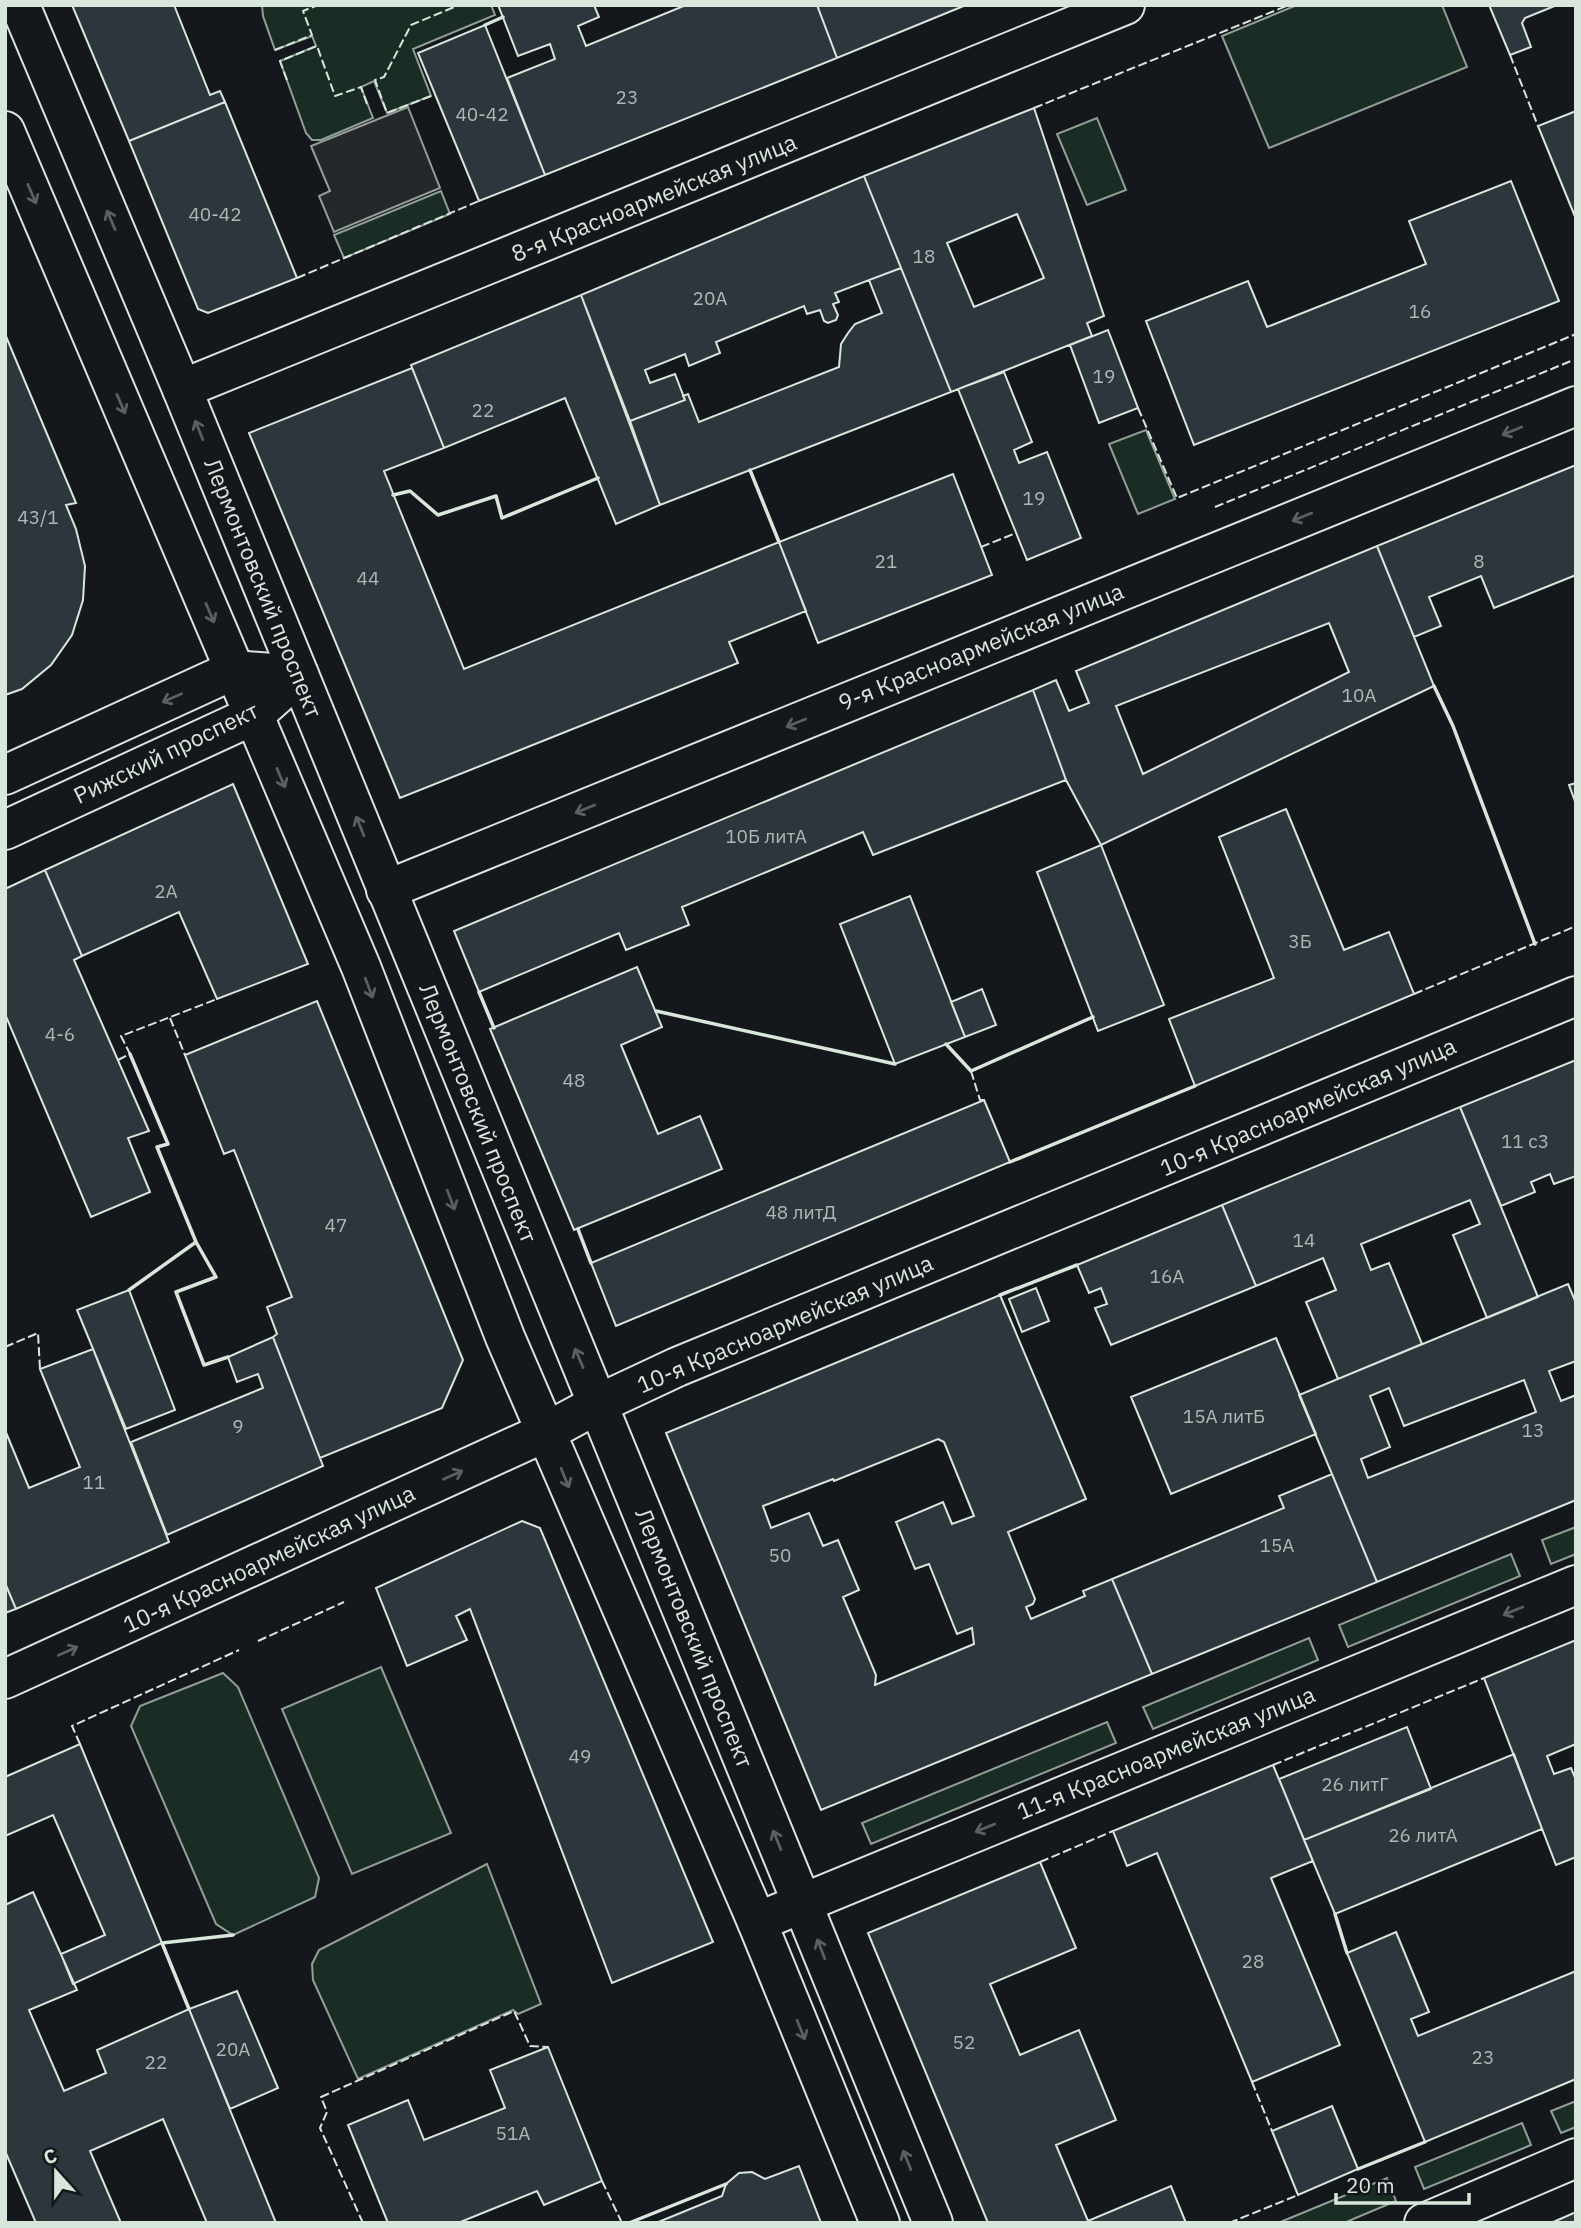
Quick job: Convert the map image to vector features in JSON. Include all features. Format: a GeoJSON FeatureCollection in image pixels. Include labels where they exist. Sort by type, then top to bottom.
{"type":"FeatureCollection","features":[{"type":"Feature","properties":{"kind":"main road","name":"Лермонтовский проспект"},"geometry":{"type":"LineString","coordinates":[[20,5],[182,389],[933,2223]]}},
{"type":"Feature","properties":{"kind":"main road","name":"8-я Красноармейская улица"},"geometry":{"type":"LineString","coordinates":[[182,389],[1125,5]]}},
{"type":"Feature","properties":{"kind":"main road"},"geometry":{"type":"LineString","coordinates":[[5,131],[361,967],[505,1337],[757,1922],[880,2223]]}},
{"type":"Feature","properties":{"kind":"main road","name":"9-я Красноармейская улица"},"geometry":{"type":"LineString","coordinates":[[386,890],[1576,406]]}},
{"type":"Feature","properties":{"kind":"main road","name":"Рижский проспект"},"geometry":{"type":"LineString","coordinates":[[5,775],[234,670],[299,675]]}},
{"type":"Feature","properties":{"kind":"main road","name":"Рижский проспект"},"geometry":{"type":"LineString","coordinates":[[5,830],[254,715],[299,675]]}},
{"type":"Feature","properties":{"kind":"main road","name":"10-я Красноармейская улица"},"geometry":{"type":"LineString","coordinates":[[5,1679],[546,1432],[677,1367],[1576,996]]}},
{"type":"Feature","properties":{"kind":"main road","name":"11-я Красноармейская улица"},"geometry":{"type":"LineString","coordinates":[[757,1922],[1576,1585]]}},
{"type":"Feature","properties":{"kind":"main road"},"geometry":{"type":"LineString","coordinates":[[1424,2223],[1576,2158]]}},
{"type":"Feature","properties":{"kind":"green space"},"geometry":{"type":"Polygon","coordinates":[[[262,5],[491,5],[495,15],[413,49],[431,96],[387,113],[374,81],[361,87],[373,118],[321,140],[312,140],[306,133],[280,61],[316,46],[312,36],[275,50],[262,5]]]}},
{"type":"Feature","properties":{"kind":"green space"},"geometry":{"type":"Polygon","coordinates":[[[1297,5],[1442,5],[1467,67],[1269,148],[1222,36],[1297,5]]]}},
{"type":"Feature","properties":{"kind":"green space"},"geometry":{"type":"Polygon","coordinates":[[[1097,118],[1126,190],[1087,205],[1057,134],[1097,118]]]}},
{"type":"Feature","properties":{"kind":"green space"},"geometry":{"type":"Polygon","coordinates":[[[441,191],[450,214],[344,258],[334,235],[441,191]]]}},
{"type":"Feature","properties":{"kind":"green space"},"geometry":{"type":"Polygon","coordinates":[[[1146,430],[1175,499],[1138,514],[1109,444],[1146,430]]]}},
{"type":"Feature","properties":{"kind":"green space"},"geometry":{"type":"Polygon","coordinates":[[[1576,1527],[1576,1554],[1551,1564],[1542,1540],[1576,1527]]]}},
{"type":"Feature","properties":{"kind":"green space"},"geometry":{"type":"Polygon","coordinates":[[[1511,1554],[1520,1576],[1348,1647],[1339,1625],[1511,1554]]]}},
{"type":"Feature","properties":{"kind":"green space"},"geometry":{"type":"Polygon","coordinates":[[[1309,1638],[1318,1660],[1153,1729],[1143,1707],[1309,1638]]]}},
{"type":"Feature","properties":{"kind":"green space"},"geometry":{"type":"Polygon","coordinates":[[[381,1667],[451,1833],[352,1874],[282,1709],[381,1667]]]}},
{"type":"Feature","properties":{"kind":"green space"},"geometry":{"type":"Polygon","coordinates":[[[223,1673],[238,1687],[319,1878],[315,1897],[233,1935],[216,1924],[131,1726],[140,1706],[223,1673]]]}},
{"type":"Feature","properties":{"kind":"green space"},"geometry":{"type":"Polygon","coordinates":[[[1107,1722],[1116,1743],[871,1844],[862,1823],[1107,1722]]]}},
{"type":"Feature","properties":{"kind":"green space"},"geometry":{"type":"Polygon","coordinates":[[[487,1864],[541,2004],[518,2014],[513,2010],[358,2079],[313,1980],[312,1964],[319,1950],[487,1864]]]}},
{"type":"Feature","properties":{"kind":"green space"},"geometry":{"type":"Polygon","coordinates":[[[1576,2101],[1576,2127],[1561,2133],[1551,2111],[1576,2101]]]}},
{"type":"Feature","properties":{"kind":"green space"},"geometry":{"type":"Polygon","coordinates":[[[1522,2123],[1531,2145],[1424,2189],[1415,2167],[1522,2123]]]}},
{"type":"Feature","properties":{"kind":"green space"},"geometry":{"type":"Polygon","coordinates":[[[1387,2178],[1396,2201],[1344,2223],[1278,2223],[1387,2178]]]}},
{"type":"Feature","properties":{"kind":"shaded area"},"geometry":{"type":"Polygon","coordinates":[[[408,107],[440,188],[334,232],[319,196],[330,191],[311,146],[408,107]]]}},
{"type":"Feature","properties":{"kind":"building"},"geometry":{"type":"Polygon","coordinates":[[[72,5],[174,5],[210,95],[220,91],[225,102],[129,141],[72,5]]]}},
{"type":"Feature","properties":{"kind":"building"},"geometry":{"type":"Polygon","coordinates":[[[498,5],[594,5],[599,17],[578,26],[586,46],[686,5],[817,5],[837,58],[545,175],[507,78],[555,59],[550,44],[518,56],[498,5]]]}},
{"type":"Feature","properties":{"kind":"building"},"geometry":{"type":"Polygon","coordinates":[[[817,5],[966,5],[837,58],[817,5]]]}},
{"type":"Feature","properties":{"kind":"building"},"geometry":{"type":"Polygon","coordinates":[[[1489,5],[1557,5],[1525,18],[1522,23],[1531,47],[1510,55],[1489,5]]]}},
{"type":"Feature","properties":{"kind":"building"},"geometry":{"type":"Polygon","coordinates":[[[485,25],[545,175],[479,201],[418,53],[485,25]]]}},
{"type":"Feature","properties":{"kind":"building"},"geometry":{"type":"Polygon","coordinates":[[[225,102],[297,278],[208,313],[198,309],[129,141],[225,102]]]}},
{"type":"Feature","properties":{"kind":"building"},"geometry":{"type":"Polygon","coordinates":[[[1034,108],[1104,316],[1087,323],[1092,336],[951,392],[864,176],[1034,108]],[[1017,214],[947,243],[974,307],[1044,278],[1017,214]]]}},
{"type":"Feature","properties":{"kind":"building"},"geometry":{"type":"Polygon","coordinates":[[[1576,111],[1576,219],[1538,126],[1576,111]]]}},
{"type":"Feature","properties":{"kind":"building"},"geometry":{"type":"Polygon","coordinates":[[[864,176],[901,268],[835,293],[839,302],[833,304],[838,315],[836,320],[828,323],[824,321],[820,310],[807,314],[804,306],[716,342],[720,353],[689,366],[685,354],[645,370],[650,383],[675,374],[685,400],[630,421],[581,295],[864,176]]]}},
{"type":"Feature","properties":{"kind":"building"},"geometry":{"type":"Polygon","coordinates":[[[1511,181],[1559,301],[1194,445],[1146,321],[1248,281],[1267,327],[1426,264],[1409,221],[1511,181]]]}},
{"type":"Feature","properties":{"kind":"building"},"geometry":{"type":"Polygon","coordinates":[[[901,268],[951,392],[660,505],[630,421],[685,400],[683,396],[688,394],[699,422],[839,367],[841,344],[855,324],[882,313],[869,280],[901,268]]]}},
{"type":"Feature","properties":{"kind":"building"},"geometry":{"type":"Polygon","coordinates":[[[581,295],[660,505],[616,524],[565,398],[444,448],[411,365],[581,295]]]}},
{"type":"Feature","properties":{"kind":"building"},"geometry":{"type":"Polygon","coordinates":[[[1108,330],[1138,408],[1099,423],[1070,345],[1108,330]]]}},
{"type":"Feature","properties":{"kind":"building"},"geometry":{"type":"Polygon","coordinates":[[[5,334],[76,503],[66,505],[76,529],[85,566],[83,600],[72,635],[51,665],[22,689],[5,695],[5,334]]]}},
{"type":"Feature","properties":{"kind":"building"},"geometry":{"type":"Polygon","coordinates":[[[412,368],[444,448],[384,471],[464,669],[779,542],[806,611],[729,642],[738,663],[400,798],[249,433],[412,368]]]}},
{"type":"Feature","properties":{"kind":"building"},"geometry":{"type":"Polygon","coordinates":[[[1004,372],[1032,442],[1014,450],[1019,463],[1047,452],[1081,538],[1027,560],[958,389],[1004,372]]]}},
{"type":"Feature","properties":{"kind":"building"},"geometry":{"type":"Polygon","coordinates":[[[1576,465],[1576,575],[1494,608],[1481,576],[1429,597],[1441,626],[1414,637],[1377,546],[1576,465]]]}},
{"type":"Feature","properties":{"kind":"building"},"geometry":{"type":"Polygon","coordinates":[[[953,474],[992,575],[818,643],[779,542],[953,474]]]}},
{"type":"Feature","properties":{"kind":"building"},"geometry":{"type":"Polygon","coordinates":[[[1377,546],[1434,686],[1101,845],[1066,780],[1033,690],[1056,680],[1069,711],[1089,703],[1076,671],[1377,546]],[[1329,623],[1116,706],[1143,774],[1349,672],[1329,623]]]}},
{"type":"Feature","properties":{"kind":"building"},"geometry":{"type":"Polygon","coordinates":[[[1033,690],[1066,780],[873,855],[863,832],[682,907],[689,925],[626,950],[619,933],[479,992],[454,931],[1033,690]]]}},
{"type":"Feature","properties":{"kind":"building"},"geometry":{"type":"Polygon","coordinates":[[[1576,783],[1576,804],[1569,785],[1576,783]]]}},
{"type":"Feature","properties":{"kind":"building"},"geometry":{"type":"Polygon","coordinates":[[[233,784],[308,964],[217,999],[179,912],[82,956],[45,870],[233,784]]]}},
{"type":"Feature","properties":{"kind":"building"},"geometry":{"type":"Polygon","coordinates":[[[1286,809],[1344,950],[1389,932],[1414,994],[1195,1086],[1169,1019],[1274,978],[1219,837],[1286,809]]]}},
{"type":"Feature","properties":{"kind":"building"},"geometry":{"type":"Polygon","coordinates":[[[1101,845],[1164,1005],[1098,1031],[1037,872],[1101,845]]]}},
{"type":"Feature","properties":{"kind":"building"},"geometry":{"type":"Polygon","coordinates":[[[45,870],[82,956],[74,960],[149,1131],[128,1138],[150,1192],[91,1217],[5,1014],[5,889],[45,870]]]}},
{"type":"Feature","properties":{"kind":"building"},"geometry":{"type":"Polygon","coordinates":[[[910,896],[965,1037],[895,1064],[840,924],[910,896]]]}},
{"type":"Feature","properties":{"kind":"building"},"geometry":{"type":"Polygon","coordinates":[[[637,967],[662,1027],[621,1045],[658,1134],[700,1116],[722,1169],[574,1230],[490,1029],[637,967]]]}},
{"type":"Feature","properties":{"kind":"building"},"geometry":{"type":"Polygon","coordinates":[[[982,989],[996,1025],[965,1037],[951,1002],[982,989]]]}},
{"type":"Feature","properties":{"kind":"building"},"geometry":{"type":"Polygon","coordinates":[[[317,1001],[463,1360],[442,1408],[320,1458],[273,1337],[277,1334],[267,1307],[292,1297],[234,1150],[224,1154],[185,1055],[317,1001]]]}},
{"type":"Feature","properties":{"kind":"building"},"geometry":{"type":"Polygon","coordinates":[[[1576,1060],[1576,1176],[1554,1184],[1550,1174],[1531,1182],[1535,1192],[1501,1206],[1460,1107],[1576,1060]]]}},
{"type":"Feature","properties":{"kind":"building"},"geometry":{"type":"Polygon","coordinates":[[[984,1100],[1010,1162],[616,1326],[591,1263],[984,1100]]]}},
{"type":"Feature","properties":{"kind":"building"},"geometry":{"type":"Polygon","coordinates":[[[1460,1107],[1538,1297],[1487,1318],[1453,1235],[1480,1224],[1470,1200],[1361,1244],[1371,1270],[1389,1263],[1422,1344],[1338,1379],[1306,1302],[1336,1290],[1323,1258],[1256,1286],[1222,1205],[1460,1107]]]}},
{"type":"Feature","properties":{"kind":"building"},"geometry":{"type":"Polygon","coordinates":[[[1222,1205],[1256,1286],[1111,1345],[1095,1308],[1107,1304],[1101,1288],[1089,1293],[1077,1265],[1222,1205]]]}},
{"type":"Feature","properties":{"kind":"building"},"geometry":{"type":"Polygon","coordinates":[[[1568,1284],[1576,1303],[1576,1361],[1549,1371],[1561,1401],[1576,1395],[1576,1500],[1377,1582],[1299,1395],[1568,1284]],[[1524,1380],[1404,1426],[1389,1388],[1370,1396],[1390,1447],[1361,1459],[1368,1478],[1536,1412],[1524,1380]]]}},
{"type":"Feature","properties":{"kind":"building"},"geometry":{"type":"Polygon","coordinates":[[[1036,1288],[1049,1321],[1022,1332],[1009,1299],[1036,1288]]]}},
{"type":"Feature","properties":{"kind":"building"},"geometry":{"type":"Polygon","coordinates":[[[129,1290],[175,1410],[126,1429],[77,1310],[129,1290]]]}},
{"type":"Feature","properties":{"kind":"building"},"geometry":{"type":"Polygon","coordinates":[[[1000,1295],[1086,1499],[1008,1532],[1035,1599],[1033,1604],[1026,1607],[1031,1619],[1085,1596],[1083,1591],[1112,1579],[1152,1674],[821,1810],[666,1433],[1000,1295]],[[938,1439],[763,1506],[771,1528],[809,1513],[823,1546],[838,1540],[859,1590],[843,1597],[876,1675],[875,1685],[974,1644],[972,1628],[957,1634],[929,1564],[915,1569],[896,1522],[943,1502],[952,1524],[974,1516],[944,1442],[938,1439]]]}},
{"type":"Feature","properties":{"kind":"building"},"geometry":{"type":"Polygon","coordinates":[[[273,1337],[323,1466],[167,1535],[131,1442],[263,1388],[258,1374],[237,1382],[228,1357],[273,1337]]]}},
{"type":"Feature","properties":{"kind":"building"},"geometry":{"type":"Polygon","coordinates":[[[1276,1338],[1316,1434],[1171,1494],[1131,1397],[1276,1338]]]}},
{"type":"Feature","properties":{"kind":"building"},"geometry":{"type":"Polygon","coordinates":[[[93,1349],[169,1542],[16,1609],[5,1583],[5,1430],[29,1488],[80,1467],[40,1369],[93,1349]]]}},
{"type":"Feature","properties":{"kind":"building"},"geometry":{"type":"Polygon","coordinates":[[[1332,1474],[1377,1582],[1152,1674],[1112,1579],[1284,1508],[1279,1496],[1332,1474]]]}},
{"type":"Feature","properties":{"kind":"building"},"geometry":{"type":"Polygon","coordinates":[[[522,1521],[540,1528],[713,1942],[612,1983],[470,1609],[456,1616],[467,1640],[407,1666],[376,1588],[522,1521]]]}},
{"type":"Feature","properties":{"kind":"building"},"geometry":{"type":"Polygon","coordinates":[[[5,1583],[16,1609],[5,1613],[5,1583]]]}},
{"type":"Feature","properties":{"kind":"building"},"geometry":{"type":"Polygon","coordinates":[[[1576,1640],[1576,1744],[1547,1756],[1554,1774],[1571,1768],[1576,1780],[1576,1857],[1556,1865],[1484,1678],[1576,1640]]]}},
{"type":"Feature","properties":{"kind":"building"},"geometry":{"type":"Polygon","coordinates":[[[1407,1727],[1431,1789],[1304,1840],[1279,1779],[1407,1727]]]}},
{"type":"Feature","properties":{"kind":"building"},"geometry":{"type":"Polygon","coordinates":[[[80,1744],[162,1943],[73,1984],[61,1954],[105,1935],[53,1815],[5,1836],[5,1777],[80,1744]]]}},
{"type":"Feature","properties":{"kind":"building"},"geometry":{"type":"Polygon","coordinates":[[[1514,1754],[1542,1829],[1335,1914],[1304,1840],[1514,1754]]]}},
{"type":"Feature","properties":{"kind":"building"},"geometry":{"type":"Polygon","coordinates":[[[1273,1765],[1313,1861],[1271,1878],[1340,2045],[1252,2082],[1157,1853],[1127,1866],[1113,1831],[1273,1765]]]}},
{"type":"Feature","properties":{"kind":"building"},"geometry":{"type":"Polygon","coordinates":[[[1040,1862],[1076,1948],[990,1984],[1020,2055],[1079,2030],[1116,2120],[1056,2145],[1088,2221],[1171,2186],[1186,2223],[988,2223],[868,1933],[1040,1862]]]}},
{"type":"Feature","properties":{"kind":"building"},"geometry":{"type":"Polygon","coordinates":[[[33,1892],[77,1990],[29,2010],[64,2091],[106,2073],[97,2050],[189,2009],[276,2223],[207,2223],[163,2119],[90,2151],[121,2223],[36,2223],[5,2151],[5,1905],[33,1892]]]}},
{"type":"Feature","properties":{"kind":"building"},"geometry":{"type":"Polygon","coordinates":[[[1396,1932],[1429,2012],[1411,2019],[1418,2036],[1576,1971],[1576,2079],[1425,2142],[1347,1953],[1396,1932]]]}},
{"type":"Feature","properties":{"kind":"building"},"geometry":{"type":"Polygon","coordinates":[[[237,1991],[278,2088],[230,2109],[189,2009],[237,1991]]]}},
{"type":"Feature","properties":{"kind":"building"},"geometry":{"type":"Polygon","coordinates":[[[548,2047],[602,2181],[544,2205],[537,2191],[458,2223],[388,2223],[348,2125],[408,2100],[424,2140],[505,2108],[490,2070],[548,2047]]]}},
{"type":"Feature","properties":{"kind":"building"},"geometry":{"type":"Polygon","coordinates":[[[1332,2106],[1358,2169],[1298,2195],[1272,2131],[1332,2106]]]}},
{"type":"Feature","properties":{"kind":"building"},"geometry":{"type":"Polygon","coordinates":[[[799,2166],[821,2223],[656,2223],[722,2196],[726,2184],[739,2173],[752,2172],[765,2179],[799,2166]]]}},
{"type":"Feature","properties":{"kind":"building"},"geometry":{"type":"Polygon","coordinates":[[[1576,2212],[1576,2223],[1551,2223],[1576,2212]]]}},
{"type":"Feature","properties":{"kind":"fence"},"geometry":{"type":"LineString","coordinates":[[275,50],[312,35],[303,11],[318,5]]}},
{"type":"Feature","properties":{"kind":"fence"},"geometry":{"type":"LineString","coordinates":[[431,96],[387,113],[375,80],[384,77],[411,25],[459,5]]}},
{"type":"Feature","properties":{"kind":"fence"},"geometry":{"type":"LineString","coordinates":[[1034,108],[1289,5]]}},
{"type":"Feature","properties":{"kind":"fence"},"geometry":{"type":"LineString","coordinates":[[287,80],[280,61],[317,46],[335,96],[361,87],[367,104]]}},
{"type":"Feature","properties":{"kind":"fence"},"geometry":{"type":"LineString","coordinates":[[1510,55],[1538,126]]}},
{"type":"Feature","properties":{"kind":"fence"},"geometry":{"type":"LineString","coordinates":[[297,278],[479,201]]}},
{"type":"Feature","properties":{"kind":"fence"},"geometry":{"type":"LineString","coordinates":[[1138,408],[1177,498],[1576,334]]}},
{"type":"Feature","properties":{"kind":"fence"},"geometry":{"type":"LineString","coordinates":[[1215,507],[1571,361]]}},
{"type":"Feature","properties":{"kind":"fence"},"geometry":{"type":"LineString","coordinates":[[981,547],[1016,533]]}},
{"type":"Feature","properties":{"kind":"fence"},"geometry":{"type":"LineString","coordinates":[[1414,994],[1576,926]]}},
{"type":"Feature","properties":{"kind":"fence"},"geometry":{"type":"LineString","coordinates":[[118,1060],[130,1054],[121,1036],[217,999]]}},
{"type":"Feature","properties":{"kind":"fence"},"geometry":{"type":"LineString","coordinates":[[170,1018],[185,1055]]}},
{"type":"Feature","properties":{"kind":"fence"},"geometry":{"type":"LineString","coordinates":[[971,1071],[980,1100],[984,1100]]}},
{"type":"Feature","properties":{"kind":"fence"},"geometry":{"type":"LineString","coordinates":[[5,1347],[38,1333],[40,1369]]}},
{"type":"Feature","properties":{"kind":"fence"},"geometry":{"type":"LineString","coordinates":[[258,1641],[344,1602]]}},
{"type":"Feature","properties":{"kind":"fence"},"geometry":{"type":"LineString","coordinates":[[80,1744],[72,1726],[239,1650]]}},
{"type":"Feature","properties":{"kind":"fence"},"geometry":{"type":"LineString","coordinates":[[1273,1765],[1484,1678]]}},
{"type":"Feature","properties":{"kind":"fence"},"geometry":{"type":"LineString","coordinates":[[1040,1862],[1113,1831]]}},
{"type":"Feature","properties":{"kind":"fence"},"geometry":{"type":"LineString","coordinates":[[363,2223],[320,2128],[327,2112],[321,2097],[514,2011],[530,2046],[548,2047]]}},
{"type":"Feature","properties":{"kind":"fence"},"geometry":{"type":"LineString","coordinates":[[1252,2082],[1272,2131]]}},
{"type":"Feature","properties":{"kind":"fence"},"geometry":{"type":"LineString","coordinates":[[602,2181],[622,2223]]}},
{"type":"Feature","properties":{"kind":"fence"},"geometry":{"type":"LineString","coordinates":[[1229,2223],[1298,2195]]}},
{"type":"Feature","properties":{"kind":"wall"},"geometry":{"type":"LineString","coordinates":[[485,25],[503,17]]}},
{"type":"Feature","properties":{"kind":"wall"},"geometry":{"type":"LineString","coordinates":[[750,470],[779,542]]}},
{"type":"Feature","properties":{"kind":"wall"},"geometry":{"type":"LineString","coordinates":[[393,495],[410,491],[438,515],[496,496],[502,518],[598,478]]}},
{"type":"Feature","properties":{"kind":"wall"},"geometry":{"type":"LineString","coordinates":[[1434,686],[1453,726],[1535,944]]}},
{"type":"Feature","properties":{"kind":"wall"},"geometry":{"type":"LineString","coordinates":[[479,992],[494,1028]]}},
{"type":"Feature","properties":{"kind":"wall"},"geometry":{"type":"LineString","coordinates":[[656,1011],[895,1064]]}},
{"type":"Feature","properties":{"kind":"wall"},"geometry":{"type":"LineString","coordinates":[[946,1044],[971,1071],[1093,1017]]}},
{"type":"Feature","properties":{"kind":"wall"},"geometry":{"type":"LineString","coordinates":[[130,1054],[168,1144],[157,1147],[196,1242]]}},
{"type":"Feature","properties":{"kind":"wall"},"geometry":{"type":"LineString","coordinates":[[1010,1162],[1195,1086]]}},
{"type":"Feature","properties":{"kind":"wall"},"geometry":{"type":"LineString","coordinates":[[578,1229],[591,1263]]}},
{"type":"Feature","properties":{"kind":"wall"},"geometry":{"type":"LineString","coordinates":[[129,1290],[196,1242],[216,1277],[176,1292],[204,1365],[228,1357]]}},
{"type":"Feature","properties":{"kind":"wall"},"geometry":{"type":"LineString","coordinates":[[1000,1295],[1077,1265]]}},
{"type":"Feature","properties":{"kind":"wall"},"geometry":{"type":"LineString","coordinates":[[1335,1914],[1347,1953]]}},
{"type":"Feature","properties":{"kind":"wall"},"geometry":{"type":"LineString","coordinates":[[189,2009],[162,1943],[233,1935]]}},
{"type":"Feature","properties":{"kind":"wall"},"geometry":{"type":"LineString","coordinates":[[1358,2169],[1425,2142]]}},
{"type":"Feature","properties":{"kind":"wall"},"geometry":{"type":"LineString","coordinates":[[629,2223],[726,2184]]}}]}
